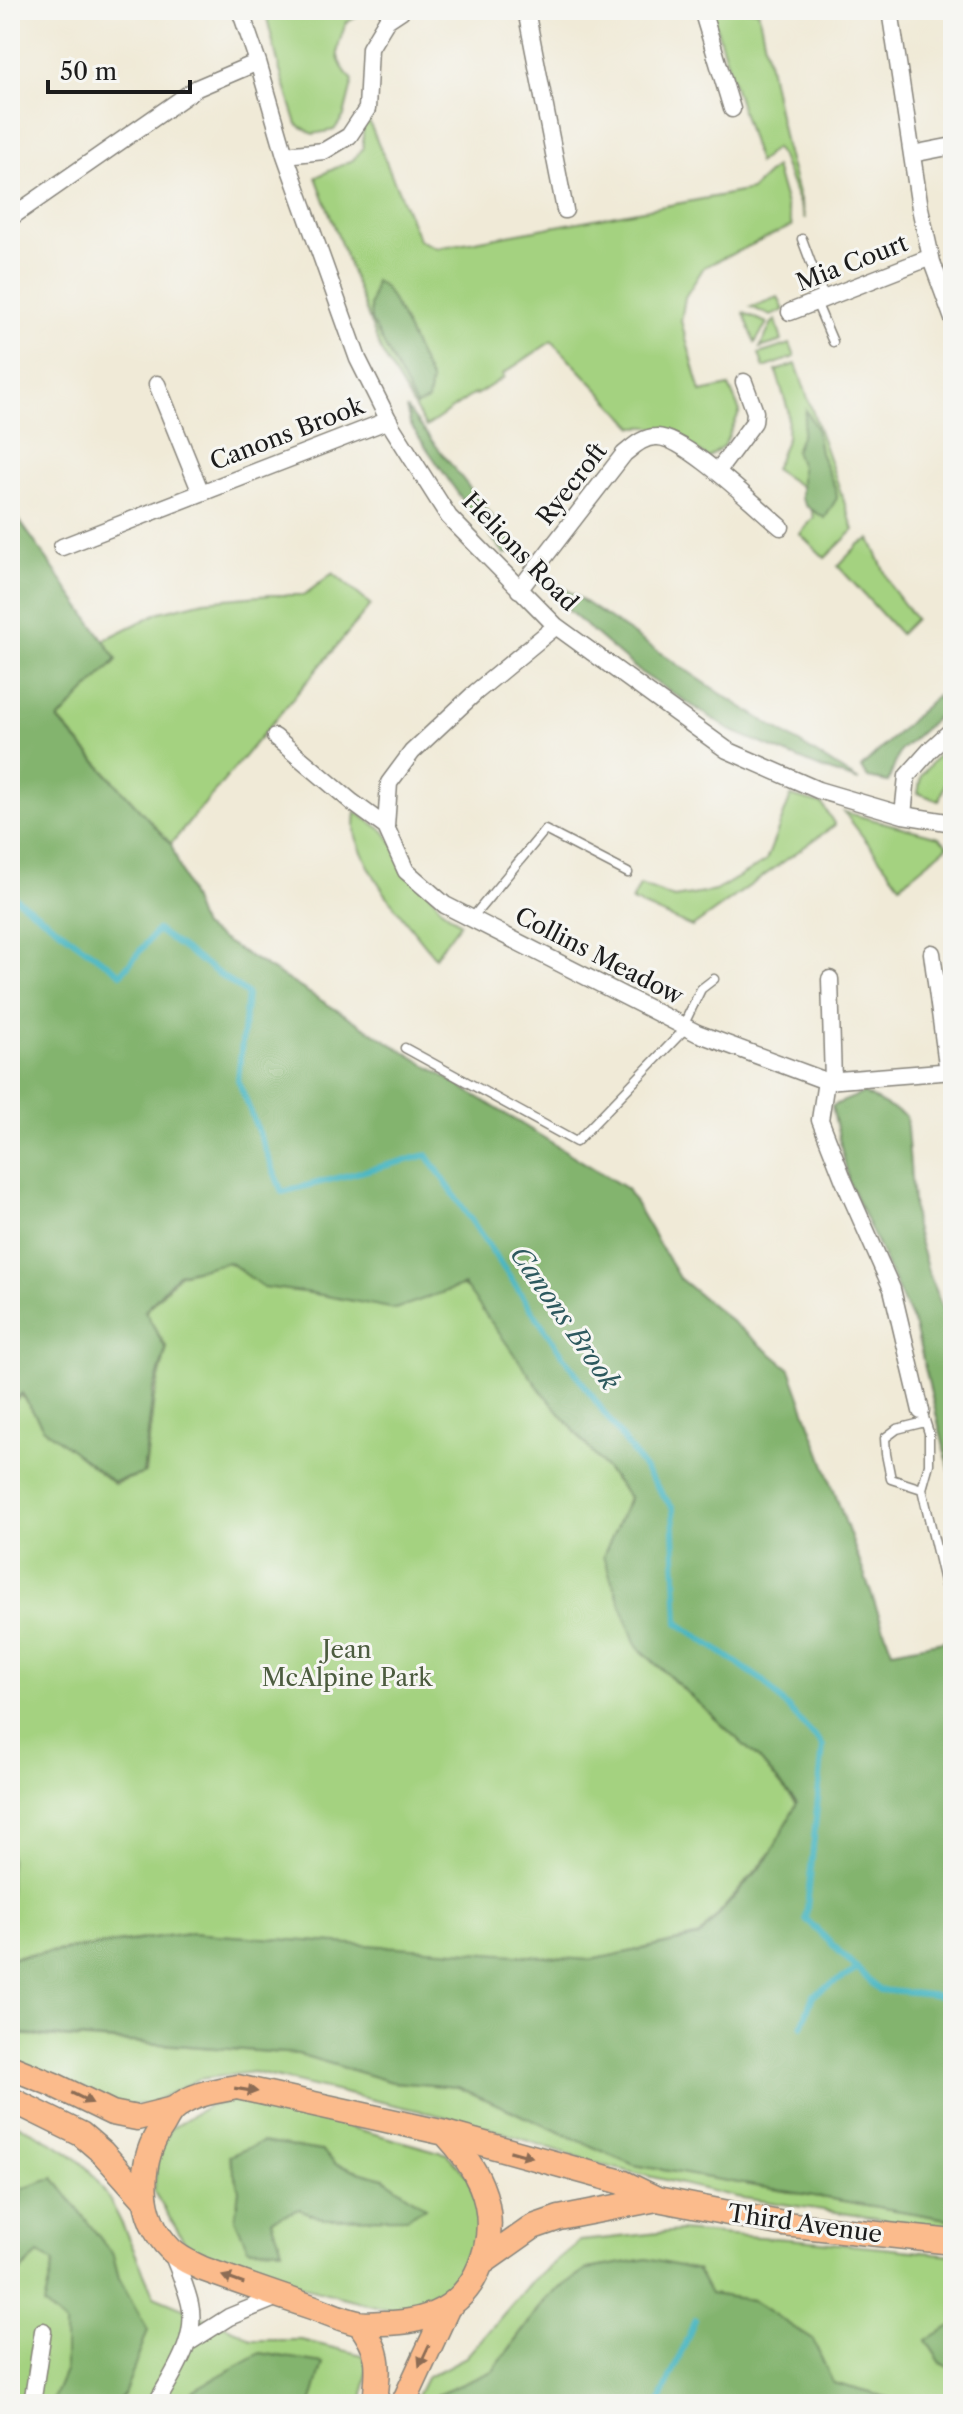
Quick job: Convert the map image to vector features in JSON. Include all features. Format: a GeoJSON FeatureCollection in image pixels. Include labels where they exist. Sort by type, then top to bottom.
{"type":"FeatureCollection","features":[{"type":"Feature","properties":{"kind":"main road"},"geometry":{"type":"LineString","coordinates":[[10,2067],[112,2113],[137,2118],[173,2109]]}},
{"type":"Feature","properties":{"kind":"main road","name":"Third Avenue"},"geometry":{"type":"LineString","coordinates":[[173,2109],[203,2093],[237,2087],[445,2133],[622,2182],[657,2199],[784,2224],[953,2242]]}},
{"type":"Feature","properties":{"kind":"main road"},"geometry":{"type":"LineString","coordinates":[[10,2099],[81,2134],[102,2152],[144,2199],[155,2226],[171,2250],[184,2260],[360,2324],[422,2319],[447,2309]]}},
{"type":"Feature","properties":{"kind":"main road"},"geometry":{"type":"LineString","coordinates":[[144,2199],[144,2167],[152,2140],[173,2109]]}},
{"type":"Feature","properties":{"kind":"main road"},"geometry":{"type":"LineString","coordinates":[[403,2404],[447,2309],[468,2287],[482,2263],[489,2235],[488,2214],[479,2176],[464,2153],[445,2133]]}},
{"type":"Feature","properties":{"kind":"main road","name":"Third Avenue"},"geometry":{"type":"LineString","coordinates":[[482,2263],[533,2227],[559,2218],[657,2199]]}},
{"type":"Feature","properties":{"kind":"main road"},"geometry":{"type":"LineString","coordinates":[[360,2324],[375,2350],[379,2373],[375,2404]]}},
{"type":"Feature","properties":{"kind":"street","name":"Helions Road"},"geometry":{"type":"LineString","coordinates":[[240,10],[285,155],[358,359],[389,420],[449,517],[556,626],[727,750],[818,790],[903,815],[953,823]]}},
{"type":"Feature","properties":{"kind":"street"},"geometry":{"type":"LineString","coordinates":[[285,155],[324,151],[349,136],[367,109],[370,48],[387,20],[402,10]]}},
{"type":"Feature","properties":{"kind":"street"},"geometry":{"type":"LineString","coordinates":[[526,10],[565,210]]}},
{"type":"Feature","properties":{"kind":"street"},"geometry":{"type":"LineString","coordinates":[[702,10],[732,109]]}},
{"type":"Feature","properties":{"kind":"street"},"geometry":{"type":"LineString","coordinates":[[890,10],[931,257],[953,319]]}},
{"type":"Feature","properties":{"kind":"street"},"geometry":{"type":"LineString","coordinates":[[10,218],[197,88],[258,62]]}},
{"type":"Feature","properties":{"kind":"street"},"geometry":{"type":"LineString","coordinates":[[912,154],[953,146]]}},
{"type":"Feature","properties":{"kind":"street","name":"Mia Court"},"geometry":{"type":"LineString","coordinates":[[790,312],[931,257]]}},
{"type":"Feature","properties":{"kind":"street"},"geometry":{"type":"LineString","coordinates":[[717,472],[754,422],[755,412],[744,382]]}},
{"type":"Feature","properties":{"kind":"street","name":"Canons Brook"},"geometry":{"type":"LineString","coordinates":[[157,384],[201,493]]}},
{"type":"Feature","properties":{"kind":"street","name":"Canons Brook"},"geometry":{"type":"LineString","coordinates":[[62,547],[389,420]]}},
{"type":"Feature","properties":{"kind":"street","name":"Ryecroft"},"geometry":{"type":"LineString","coordinates":[[519,590],[624,454],[641,441],[659,436],[683,446],[781,527]]}},
{"type":"Feature","properties":{"kind":"street","name":"Collins Meadow"},"geometry":{"type":"LineString","coordinates":[[556,626],[476,692],[412,752],[389,783],[386,827],[406,871],[445,905],[685,1027],[830,1081],[950,1072],[932,953]]}},
{"type":"Feature","properties":{"kind":"street"},"geometry":{"type":"LineString","coordinates":[[903,815],[907,776],[953,729]]}},
{"type":"Feature","properties":{"kind":"street","name":"Collins Meadow"},"geometry":{"type":"LineString","coordinates":[[275,737],[386,827]]}},
{"type":"Feature","properties":{"kind":"street"},"geometry":{"type":"LineString","coordinates":[[830,979],[830,1081],[820,1120],[892,1289],[923,1416]]}},
{"type":"Feature","properties":{"kind":"street"},"geometry":{"type":"LineString","coordinates":[[156,2404],[188,2343],[192,2315],[171,2250]]}},
{"type":"Feature","properties":{"kind":"street"},"geometry":{"type":"LineString","coordinates":[[188,2343],[229,2317],[280,2296]]}},
{"type":"Feature","properties":{"kind":"street"},"geometry":{"type":"LineString","coordinates":[[32,2404],[43,2331]]}},
{"type":"Feature","properties":{"kind":"lane"},"geometry":{"type":"LineString","coordinates":[[802,239],[833,342]]}},
{"type":"Feature","properties":{"kind":"lane"},"geometry":{"type":"LineString","coordinates":[[471,919],[545,830],[628,873]]}},
{"type":"Feature","properties":{"kind":"lane"},"geometry":{"type":"LineString","coordinates":[[405,1048],[576,1142],[685,1027],[701,989],[714,979]]}},
{"type":"Feature","properties":{"kind":"lane"},"geometry":{"type":"LineString","coordinates":[[922,1489],[891,1479],[885,1438],[923,1416],[929,1433],[929,1464],[922,1489],[948,1598]]}},
{"type":"Feature","properties":{"kind":"green space"},"geometry":{"type":"Polygon","coordinates":[[[265,10],[369,10],[346,23],[340,40],[339,60],[353,80],[344,116],[334,130],[313,134],[297,124],[265,10]]]}},
{"type":"Feature","properties":{"kind":"green space"},"geometry":{"type":"Polygon","coordinates":[[[711,10],[758,10],[785,145],[805,219],[775,148],[758,163],[711,10]]]}},
{"type":"Feature","properties":{"kind":"green space"},"geometry":{"type":"Polygon","coordinates":[[[367,117],[419,240],[437,248],[751,190],[775,167],[792,226],[704,267],[685,297],[681,321],[701,392],[729,386],[740,411],[724,446],[708,458],[665,430],[634,427],[552,341],[503,374],[504,377],[426,427],[381,351],[316,177],[353,160],[363,148],[363,129],[367,117]]]}},
{"type":"Feature","properties":{"kind":"green space"},"geometry":{"type":"Polygon","coordinates":[[[375,281],[385,288],[400,314],[431,381],[428,401],[416,406],[371,320],[370,305],[375,281]]]}},
{"type":"Feature","properties":{"kind":"green space"},"geometry":{"type":"Polygon","coordinates":[[[778,297],[784,310],[771,316],[751,307],[778,297]]]}},
{"type":"Feature","properties":{"kind":"green space"},"geometry":{"type":"Polygon","coordinates":[[[744,313],[767,323],[755,343],[744,313]]]}},
{"type":"Feature","properties":{"kind":"green space"},"geometry":{"type":"Polygon","coordinates":[[[776,320],[782,341],[760,348],[772,323],[776,320]]]}},
{"type":"Feature","properties":{"kind":"green space"},"geometry":{"type":"Polygon","coordinates":[[[790,344],[795,357],[764,368],[759,354],[790,344]]]}},
{"type":"Feature","properties":{"kind":"green space"},"geometry":{"type":"Polygon","coordinates":[[[796,364],[854,530],[825,558],[800,534],[814,517],[803,488],[774,469],[787,438],[788,410],[776,371],[796,364]]]}},
{"type":"Feature","properties":{"kind":"green space"},"geometry":{"type":"Polygon","coordinates":[[[406,408],[520,551],[505,554],[470,511],[410,424],[406,408]]]}},
{"type":"Feature","properties":{"kind":"green space"},"geometry":{"type":"Polygon","coordinates":[[[806,410],[816,428],[820,453],[836,490],[837,498],[825,518],[806,506],[801,498],[801,467],[795,451],[806,410]]]}},
{"type":"Feature","properties":{"kind":"green space"},"geometry":{"type":"Polygon","coordinates":[[[10,507],[117,659],[58,720],[171,844],[202,927],[627,1189],[679,1278],[790,1369],[892,1651],[953,1639],[953,2220],[634,2165],[458,2087],[392,2082],[298,2054],[10,2033],[10,1958],[189,1933],[591,1960],[699,1937],[768,1859],[797,1803],[759,1759],[636,1645],[603,1556],[630,1498],[539,1388],[464,1285],[395,1309],[263,1287],[229,1262],[178,1274],[145,1311],[166,1349],[153,1392],[143,1474],[113,1482],[43,1428],[22,1393],[10,1404],[10,507]]]}},
{"type":"Feature","properties":{"kind":"green space"},"geometry":{"type":"Polygon","coordinates":[[[870,539],[892,588],[915,619],[900,634],[838,566],[859,544],[870,539]]]}},
{"type":"Feature","properties":{"kind":"green space"},"geometry":{"type":"Polygon","coordinates":[[[333,573],[371,605],[171,844],[58,719],[117,660],[104,640],[160,612],[204,601],[304,595],[333,573]]]}},
{"type":"Feature","properties":{"kind":"green space"},"geometry":{"type":"Polygon","coordinates":[[[552,580],[720,693],[859,781],[732,731],[640,672],[569,611],[552,580]]]}},
{"type":"Feature","properties":{"kind":"green space"},"geometry":{"type":"Polygon","coordinates":[[[936,696],[945,710],[900,751],[888,782],[868,778],[861,768],[936,696]]]}},
{"type":"Feature","properties":{"kind":"green space"},"geometry":{"type":"Polygon","coordinates":[[[953,736],[953,761],[939,801],[918,793],[921,776],[953,736]]]}},
{"type":"Feature","properties":{"kind":"green space"},"geometry":{"type":"Polygon","coordinates":[[[791,796],[822,804],[835,825],[692,927],[632,901],[640,885],[674,898],[715,891],[766,861],[791,796]]]}},
{"type":"Feature","properties":{"kind":"green space"},"geometry":{"type":"Polygon","coordinates":[[[356,812],[384,831],[441,908],[460,923],[435,957],[370,870],[356,837],[356,812]]]}},
{"type":"Feature","properties":{"kind":"green space"},"geometry":{"type":"Polygon","coordinates":[[[844,812],[939,837],[948,846],[900,885],[844,812]]]}},
{"type":"Feature","properties":{"kind":"green space"},"geometry":{"type":"Polygon","coordinates":[[[863,1093],[906,1116],[915,1227],[930,1278],[953,1334],[953,1484],[915,1327],[849,1182],[832,1106],[863,1093]]]}},
{"type":"Feature","properties":{"kind":"green space","name":"Jean McAlpine Park"},"geometry":{"type":"Polygon","coordinates":[[[227,1262],[265,1285],[394,1308],[462,1286],[522,1325],[544,1344],[539,1388],[629,1497],[604,1556],[638,1648],[758,1758],[797,1804],[772,1852],[699,1936],[589,1961],[188,1933],[10,1957],[10,1405],[21,1395],[46,1429],[114,1484],[145,1473],[154,1399],[167,1348],[145,1312],[180,1274],[227,1262]]]}},
{"type":"Feature","properties":{"kind":"green space"},"geometry":{"type":"Polygon","coordinates":[[[10,2034],[298,2054],[392,2082],[458,2087],[634,2165],[953,2220],[953,2227],[736,2197],[606,2166],[476,2124],[253,2072],[199,2079],[151,2103],[125,2106],[10,2058],[10,2034]]]}},
{"type":"Feature","properties":{"kind":"green space"},"geometry":{"type":"Polygon","coordinates":[[[245,2098],[447,2154],[469,2178],[480,2219],[475,2250],[463,2273],[444,2296],[390,2310],[203,2260],[185,2243],[154,2192],[157,2160],[170,2129],[208,2106],[245,2098]]]}},
{"type":"Feature","properties":{"kind":"green space"},"geometry":{"type":"Polygon","coordinates":[[[10,2120],[67,2152],[95,2178],[124,2227],[154,2296],[241,2332],[251,2340],[301,2340],[363,2355],[367,2369],[363,2404],[10,2404],[10,2120]]]}},
{"type":"Feature","properties":{"kind":"green space"},"geometry":{"type":"Polygon","coordinates":[[[262,2142],[322,2151],[337,2165],[384,2178],[425,2207],[407,2218],[324,2219],[299,2209],[272,2220],[282,2249],[248,2248],[235,2219],[239,2190],[229,2156],[262,2142]]]}},
{"type":"Feature","properties":{"kind":"green space"},"geometry":{"type":"Polygon","coordinates":[[[54,2178],[113,2255],[119,2278],[148,2330],[124,2395],[111,2404],[51,2404],[65,2371],[65,2324],[44,2305],[54,2262],[38,2254],[10,2282],[10,2244],[16,2234],[22,2189],[54,2178]]]}},
{"type":"Feature","properties":{"kind":"green space"},"geometry":{"type":"Polygon","coordinates":[[[679,2231],[953,2255],[953,2325],[926,2340],[941,2363],[953,2369],[953,2404],[897,2404],[889,2398],[833,2383],[812,2340],[752,2300],[709,2294],[647,2259],[588,2269],[547,2297],[493,2371],[437,2395],[432,2404],[413,2404],[426,2378],[466,2357],[533,2280],[580,2241],[679,2231]]]}},
{"type":"Feature","properties":{"kind":"green space"},"geometry":{"type":"Polygon","coordinates":[[[647,2259],[697,2270],[710,2294],[752,2300],[813,2340],[833,2383],[889,2398],[897,2404],[432,2404],[437,2395],[493,2371],[548,2297],[588,2269],[647,2259]]]}},
{"type":"Feature","properties":{"kind":"green space"},"geometry":{"type":"Polygon","coordinates":[[[953,2325],[953,2369],[941,2363],[926,2340],[953,2325]]]}},
{"type":"Feature","properties":{"kind":"green space"},"geometry":{"type":"Polygon","coordinates":[[[260,2353],[323,2363],[311,2404],[187,2404],[192,2391],[260,2353]]]}},
{"type":"Feature","properties":{"kind":"waterway","name":"Canons Brook"},"geometry":{"type":"LineString","coordinates":[[10,894],[121,974],[157,930],[247,994],[238,1080],[282,1192],[427,1155],[555,1344],[673,1509],[678,1623],[762,1680],[823,1746],[806,1919],[879,1990],[953,1997]]}},
{"type":"Feature","properties":{"kind":"waterway"},"geometry":{"type":"LineString","coordinates":[[802,2026],[813,1995],[858,1969]]}},
{"type":"Feature","properties":{"kind":"waterway"},"geometry":{"type":"LineString","coordinates":[[659,2404],[695,2320]]}}]}
